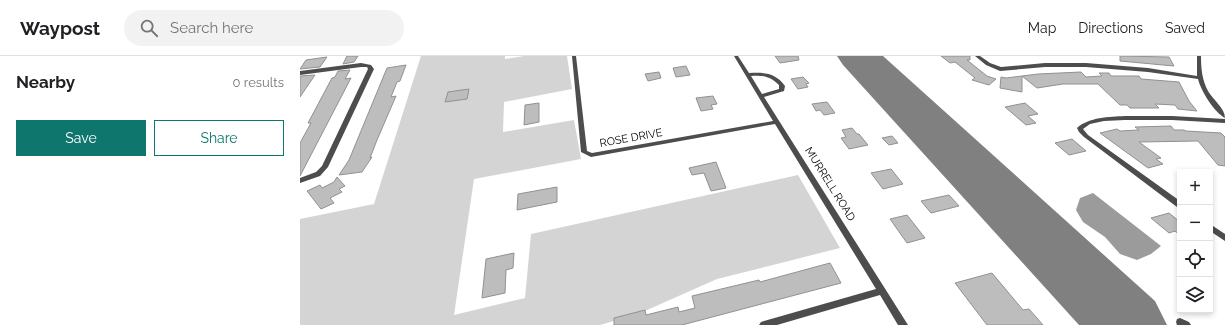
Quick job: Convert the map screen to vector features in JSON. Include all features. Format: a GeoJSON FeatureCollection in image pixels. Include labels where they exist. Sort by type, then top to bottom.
{"type":"FeatureCollection","features":[{"type":"Feature","properties":{"kind":"street","name":"ROSE DRIVE"},"geometry":{"type":"LineString","coordinates":[[574,56],[584,152],[591,155],[777,122]]}},
{"type":"Feature","properties":{"kind":"street","name":"MURRELL ROAD"},"geometry":{"type":"LineString","coordinates":[[736,56],[903,325]]}},
{"type":"Feature","properties":{"kind":"street"},"geometry":{"type":"LineString","coordinates":[[977,56],[988,64],[1000,69],[1045,65],[1086,65],[1148,70],[1199,78]]}},
{"type":"Feature","properties":{"kind":"street"},"geometry":{"type":"LineString","coordinates":[[1199,56],[1199,78],[1208,95],[1225,116]]}},
{"type":"Feature","properties":{"kind":"street"},"geometry":{"type":"LineString","coordinates":[[300,73],[361,65],[369,66],[371,69],[325,167],[318,174],[300,181]]}},
{"type":"Feature","properties":{"kind":"street"},"geometry":{"type":"LineString","coordinates":[[748,75],[771,75],[782,84],[782,90],[761,96]]}},
{"type":"Feature","properties":{"kind":"street"},"geometry":{"type":"LineString","coordinates":[[1177,203],[1086,136],[1080,131],[1080,128],[1086,124],[1139,117],[1225,121]]}},
{"type":"Feature","properties":{"kind":"street"},"geometry":{"type":"LineString","coordinates":[[1213,229],[1225,238]]}},
{"type":"Feature","properties":{"kind":"street"},"geometry":{"type":"LineString","coordinates":[[764,325],[882,291]]}},
{"type":"Feature","properties":{"kind":"shaded area"},"geometry":{"type":"Polygon","coordinates":[[[421,56],[505,56],[505,59],[524,56],[567,56],[572,89],[504,102],[503,132],[574,120],[581,159],[474,179],[454,315],[525,298],[531,234],[798,175],[840,248],[717,279],[638,314],[600,325],[300,325],[300,219],[374,204],[421,56]]]}},
{"type":"Feature","properties":{"kind":"shaded area"},"geometry":{"type":"Polygon","coordinates":[[[1093,193],[1161,246],[1151,254],[1137,260],[1120,254],[1105,237],[1083,222],[1076,210],[1080,198],[1093,193]]]}},
{"type":"Feature","properties":{"kind":"building"},"geometry":{"type":"Polygon","coordinates":[[[347,56],[358,56],[354,62],[343,64],[347,56]]]}},
{"type":"Feature","properties":{"kind":"building"},"geometry":{"type":"Polygon","coordinates":[[[775,56],[798,56],[799,60],[780,63],[775,56]]]}},
{"type":"Feature","properties":{"kind":"building"},"geometry":{"type":"Polygon","coordinates":[[[941,56],[970,56],[970,60],[967,60],[987,76],[996,79],[989,85],[972,80],[975,78],[955,62],[950,63],[941,56]]]}},
{"type":"Feature","properties":{"kind":"building"},"geometry":{"type":"Polygon","coordinates":[[[1120,56],[1169,57],[1174,66],[1120,61],[1120,56]]]}},
{"type":"Feature","properties":{"kind":"building"},"geometry":{"type":"Polygon","coordinates":[[[327,57],[320,67],[300,69],[306,60],[327,57]]]}},
{"type":"Feature","properties":{"kind":"building"},"geometry":{"type":"Polygon","coordinates":[[[406,65],[400,81],[397,82],[391,97],[396,96],[370,158],[372,157],[362,172],[339,175],[349,160],[387,68],[406,65]]]}},
{"type":"Feature","properties":{"kind":"building"},"geometry":{"type":"Polygon","coordinates":[[[686,66],[690,75],[676,77],[673,68],[686,66]]]}},
{"type":"Feature","properties":{"kind":"building"},"geometry":{"type":"Polygon","coordinates":[[[350,70],[345,79],[351,78],[300,176],[300,143],[311,123],[308,123],[332,78],[335,77],[338,71],[350,70]]]}},
{"type":"Feature","properties":{"kind":"building"},"geometry":{"type":"Polygon","coordinates":[[[659,72],[661,78],[648,81],[645,74],[659,72]]]}},
{"type":"Feature","properties":{"kind":"building"},"geometry":{"type":"Polygon","coordinates":[[[1081,72],[1086,77],[1102,76],[1099,73],[1109,73],[1111,76],[1139,76],[1141,79],[1179,82],[1189,101],[1197,111],[1178,109],[1175,105],[1155,104],[1159,108],[1130,108],[1127,105],[1120,105],[1098,84],[1063,84],[1037,88],[1022,76],[1081,72]]]}},
{"type":"Feature","properties":{"kind":"building"},"geometry":{"type":"Polygon","coordinates":[[[315,75],[300,97],[300,76],[315,75]]]}},
{"type":"Feature","properties":{"kind":"building"},"geometry":{"type":"Polygon","coordinates":[[[1022,76],[1022,92],[1000,88],[1001,77],[1006,78],[1022,76]]]}},
{"type":"Feature","properties":{"kind":"building"},"geometry":{"type":"Polygon","coordinates":[[[803,77],[809,83],[806,84],[808,87],[798,89],[791,79],[803,77]]]}},
{"type":"Feature","properties":{"kind":"building"},"geometry":{"type":"Polygon","coordinates":[[[469,89],[467,99],[445,102],[448,92],[469,89]]]}},
{"type":"Feature","properties":{"kind":"building"},"geometry":{"type":"Polygon","coordinates":[[[713,96],[717,104],[711,105],[713,109],[701,111],[696,98],[713,96]]]}},
{"type":"Feature","properties":{"kind":"building"},"geometry":{"type":"Polygon","coordinates":[[[827,102],[835,113],[824,115],[820,110],[816,111],[812,104],[827,102]]]}},
{"type":"Feature","properties":{"kind":"building"},"geometry":{"type":"Polygon","coordinates":[[[539,103],[539,122],[524,125],[525,105],[539,103]]]}},
{"type":"Feature","properties":{"kind":"building"},"geometry":{"type":"Polygon","coordinates":[[[1025,103],[1038,114],[1028,116],[1036,123],[1026,125],[1005,107],[1025,103]]]}},
{"type":"Feature","properties":{"kind":"building"},"geometry":{"type":"Polygon","coordinates":[[[1171,126],[1174,130],[1221,133],[1225,137],[1225,166],[1218,165],[1198,141],[1139,142],[1161,158],[1156,159],[1163,164],[1148,168],[1100,133],[1117,129],[1120,131],[1139,130],[1135,127],[1171,126]]]}},
{"type":"Feature","properties":{"kind":"building"},"geometry":{"type":"Polygon","coordinates":[[[852,128],[868,145],[849,149],[841,138],[846,137],[842,130],[852,128]]]}},
{"type":"Feature","properties":{"kind":"building"},"geometry":{"type":"Polygon","coordinates":[[[892,136],[898,143],[889,145],[882,138],[892,136]]]}},
{"type":"Feature","properties":{"kind":"building"},"geometry":{"type":"Polygon","coordinates":[[[1072,139],[1086,151],[1069,155],[1055,143],[1072,139]]]}},
{"type":"Feature","properties":{"kind":"building"},"geometry":{"type":"Polygon","coordinates":[[[716,162],[726,188],[711,191],[704,173],[692,175],[689,168],[716,162]]]}},
{"type":"Feature","properties":{"kind":"building"},"geometry":{"type":"Polygon","coordinates":[[[891,169],[903,184],[883,189],[871,173],[891,169]]]}},
{"type":"Feature","properties":{"kind":"building"},"geometry":{"type":"Polygon","coordinates":[[[337,177],[345,186],[339,189],[342,192],[330,198],[334,203],[321,209],[307,191],[320,185],[322,188],[334,182],[337,177]]]}},
{"type":"Feature","properties":{"kind":"building"},"geometry":{"type":"Polygon","coordinates":[[[557,187],[557,202],[517,210],[518,194],[557,187]]]}},
{"type":"Feature","properties":{"kind":"building"},"geometry":{"type":"Polygon","coordinates":[[[949,195],[959,206],[931,213],[921,201],[949,195]]]}},
{"type":"Feature","properties":{"kind":"building"},"geometry":{"type":"Polygon","coordinates":[[[1169,213],[1177,220],[1177,233],[1175,231],[1169,233],[1151,218],[1169,213]]]}},
{"type":"Feature","properties":{"kind":"building"},"geometry":{"type":"Polygon","coordinates":[[[907,215],[925,238],[907,243],[890,219],[907,215]]]}},
{"type":"Feature","properties":{"kind":"building"},"geometry":{"type":"Polygon","coordinates":[[[514,253],[513,268],[506,270],[505,293],[482,298],[486,259],[514,253]]]}},
{"type":"Feature","properties":{"kind":"building"},"geometry":{"type":"Polygon","coordinates":[[[830,263],[841,283],[682,325],[614,325],[614,318],[645,310],[646,315],[678,307],[679,312],[695,308],[692,296],[759,280],[760,282],[830,263]]]}},
{"type":"Feature","properties":{"kind":"building"},"geometry":{"type":"Polygon","coordinates":[[[992,273],[1023,310],[1029,309],[1043,325],[987,325],[955,283],[992,273]]]}},
{"type":"Feature","properties":{"kind":"runway"},"geometry":{"type":"LineString","coordinates":[[858,56],[1128,325]]}}]}
